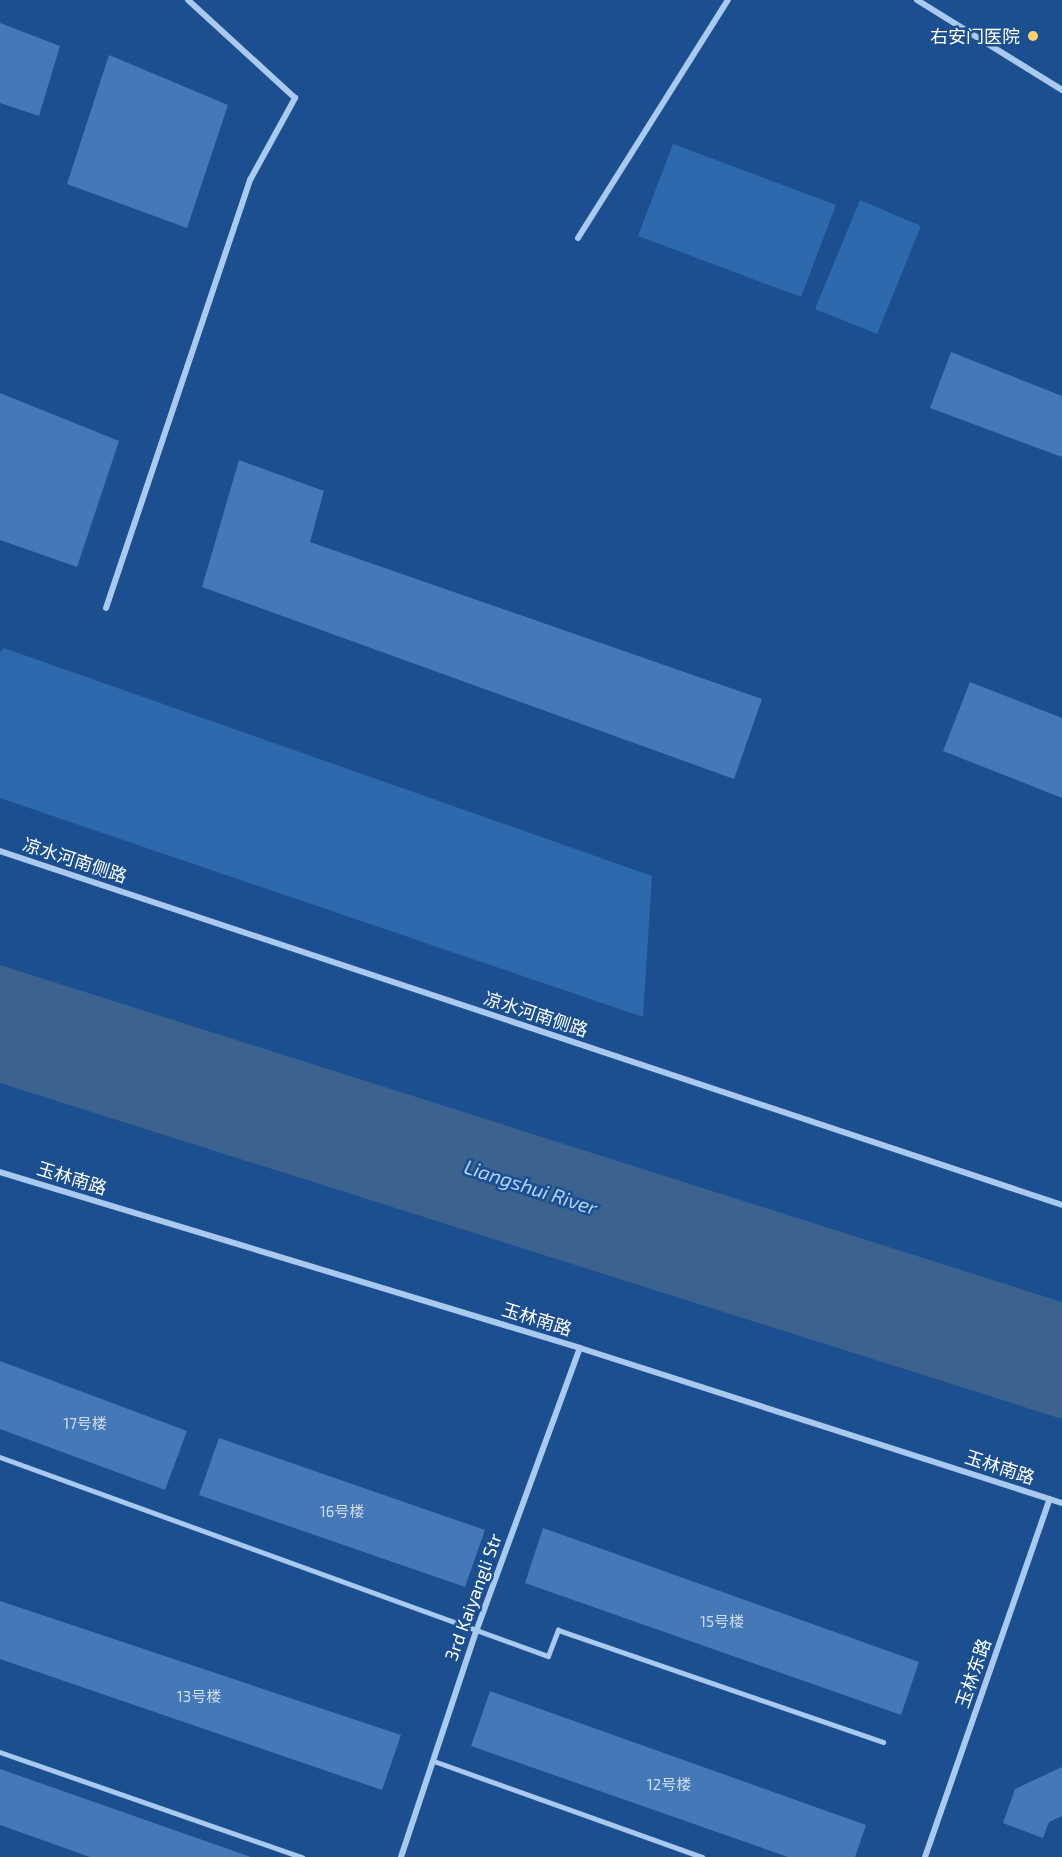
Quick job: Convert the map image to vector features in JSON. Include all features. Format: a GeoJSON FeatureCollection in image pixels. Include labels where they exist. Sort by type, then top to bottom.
{"type":"FeatureCollection","features":[{"type":"Feature","properties":{"kind":"street"},"geometry":{"type":"LineString","coordinates":[[106,608],[250,180],[295,98],[188,0]]}},
{"type":"Feature","properties":{"kind":"street"},"geometry":{"type":"LineString","coordinates":[[578,238],[728,0]]}},
{"type":"Feature","properties":{"kind":"street"},"geometry":{"type":"LineString","coordinates":[[917,0],[1062,90]]}},
{"type":"Feature","properties":{"kind":"street","name":"凉水河南侧路"},"geometry":{"type":"LineString","coordinates":[[0,851],[1062,1205]]}},
{"type":"Feature","properties":{"kind":"street","name":"玉林南路"},"geometry":{"type":"LineString","coordinates":[[0,1172],[580,1348],[1062,1503]]}},
{"type":"Feature","properties":{"kind":"street","name":"3rd Kaiyangli Str"},"geometry":{"type":"LineString","coordinates":[[401,1857],[477,1629],[580,1348]]}},
{"type":"Feature","properties":{"kind":"street","name":"玉林东路"},"geometry":{"type":"LineString","coordinates":[[925,1857],[1050,1499]]}},
{"type":"Feature","properties":{"kind":"lane"},"geometry":{"type":"LineString","coordinates":[[0,1457],[548,1656],[558,1630],[883,1742]]}},
{"type":"Feature","properties":{"kind":"lane"},"geometry":{"type":"LineString","coordinates":[[0,1752],[302,1857]]}},
{"type":"Feature","properties":{"kind":"lane"},"geometry":{"type":"LineString","coordinates":[[434,1761],[702,1857]]}},
{"type":"Feature","properties":{"kind":"shaded area"},"geometry":{"type":"Polygon","coordinates":[[[673,144],[836,205],[801,297],[638,236],[673,144]]]}},
{"type":"Feature","properties":{"kind":"shaded area"},"geometry":{"type":"Polygon","coordinates":[[[860,200],[921,226],[877,334],[815,309],[860,200]]]}},
{"type":"Feature","properties":{"kind":"shaded area"},"geometry":{"type":"Polygon","coordinates":[[[4,648],[652,876],[643,1017],[0,798],[0,652],[4,648]]]}},
{"type":"Feature","properties":{"kind":"water","name":"Liangshui River"},"geometry":{"type":"Polygon","coordinates":[[[0,965],[1062,1302],[1062,1419],[0,1083],[0,965]]]}},
{"type":"Feature","properties":{"kind":"building"},"geometry":{"type":"Polygon","coordinates":[[[0,23],[60,46],[39,116],[0,103],[0,23]]]}},
{"type":"Feature","properties":{"kind":"building"},"geometry":{"type":"Polygon","coordinates":[[[109,55],[228,105],[187,228],[67,184],[109,55]]]}},
{"type":"Feature","properties":{"kind":"building"},"geometry":{"type":"Polygon","coordinates":[[[951,352],[1062,396],[1062,457],[930,408],[951,352]]]}},
{"type":"Feature","properties":{"kind":"building"},"geometry":{"type":"Polygon","coordinates":[[[0,393],[119,441],[77,567],[0,540],[0,393]]]}},
{"type":"Feature","properties":{"kind":"building"},"geometry":{"type":"Polygon","coordinates":[[[239,460],[324,491],[310,542],[762,699],[734,779],[202,587],[239,460]]]}},
{"type":"Feature","properties":{"kind":"building"},"geometry":{"type":"Polygon","coordinates":[[[970,682],[1062,718],[1062,798],[943,751],[970,682]]]}},
{"type":"Feature","properties":{"kind":"building"},"geometry":{"type":"Polygon","coordinates":[[[0,1361],[187,1431],[165,1490],[0,1429],[0,1361]]]}},
{"type":"Feature","properties":{"kind":"building"},"geometry":{"type":"Polygon","coordinates":[[[219,1438],[485,1530],[465,1587],[199,1495],[219,1438]]]}},
{"type":"Feature","properties":{"kind":"building"},"geometry":{"type":"Polygon","coordinates":[[[543,1528],[919,1662],[901,1715],[525,1583],[543,1528]]]}},
{"type":"Feature","properties":{"kind":"building"},"geometry":{"type":"Polygon","coordinates":[[[0,1601],[401,1735],[382,1790],[0,1659],[0,1601]]]}},
{"type":"Feature","properties":{"kind":"building"},"geometry":{"type":"Polygon","coordinates":[[[490,1691],[866,1825],[855,1857],[788,1857],[471,1746],[490,1691]]]}},
{"type":"Feature","properties":{"kind":"building"},"geometry":{"type":"Polygon","coordinates":[[[1062,1767],[1062,1816],[1049,1822],[1043,1838],[1003,1823],[1015,1789],[1062,1767]]]}},
{"type":"Feature","properties":{"kind":"building"},"geometry":{"type":"Polygon","coordinates":[[[0,1769],[251,1857],[90,1857],[0,1825],[0,1769]]]}},
{"type":"Feature","properties":{"kind":"place","name":"右安门医院"},"geometry":{"type":"Point","coordinates":[1033,36]}}]}
